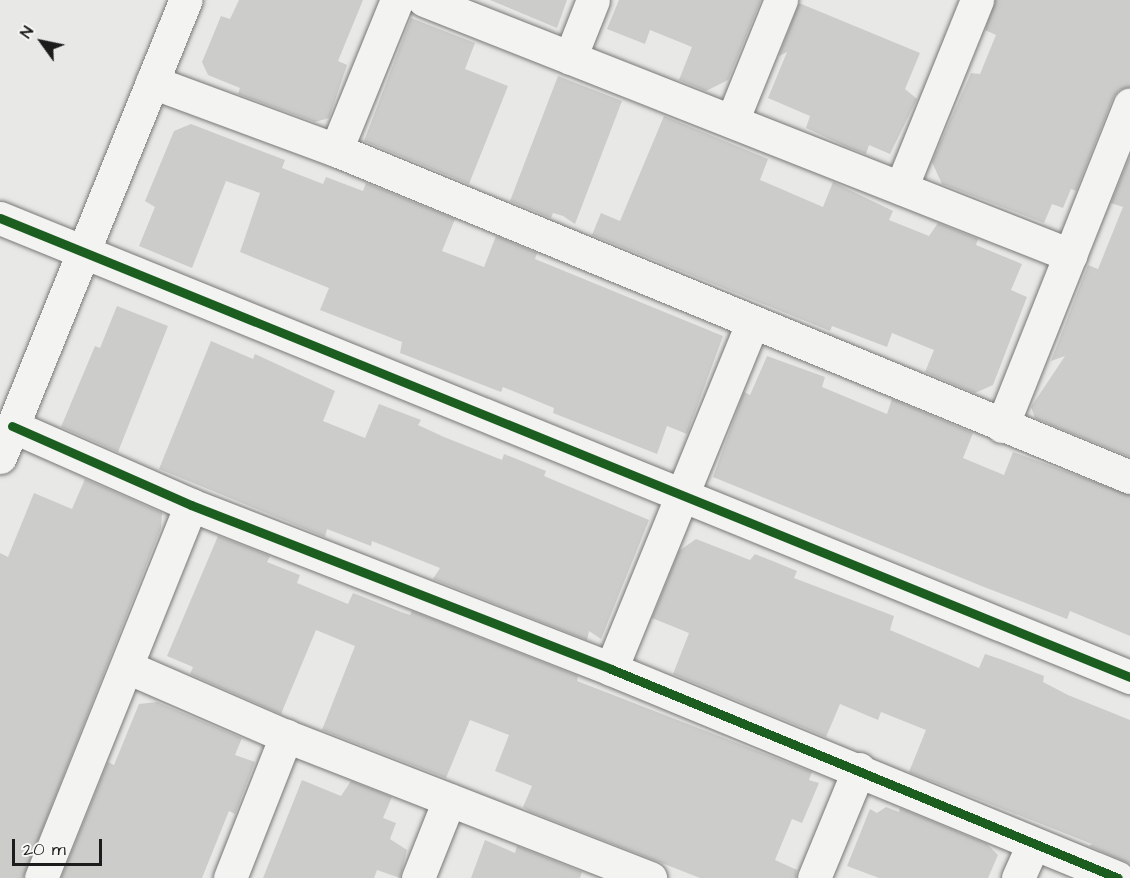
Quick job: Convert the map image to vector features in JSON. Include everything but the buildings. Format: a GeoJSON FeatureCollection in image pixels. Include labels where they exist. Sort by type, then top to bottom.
{"type":"FeatureCollection","features":[{"type":"Feature","properties":{"kind":"street"},"geometry":{"type":"LineString","coordinates":[[0,457],[186,0]]}},
{"type":"Feature","properties":{"kind":"street"},"geometry":{"type":"LineString","coordinates":[[336,150],[397,0]]}},
{"type":"Feature","properties":{"kind":"street"},"geometry":{"type":"LineString","coordinates":[[424,0],[1070,255]]}},
{"type":"Feature","properties":{"kind":"street"},"geometry":{"type":"LineString","coordinates":[[570,58],[593,0]]}},
{"type":"Feature","properties":{"kind":"street"},"geometry":{"type":"LineString","coordinates":[[732,121],[781,0]]}},
{"type":"Feature","properties":{"kind":"street"},"geometry":{"type":"LineString","coordinates":[[901,188],[978,0]]}},
{"type":"Feature","properties":{"kind":"street"},"geometry":{"type":"LineString","coordinates":[[152,82],[336,150],[1130,477]]}},
{"type":"Feature","properties":{"kind":"street"},"geometry":{"type":"LineString","coordinates":[[1002,426],[1130,105]]}},
{"type":"Feature","properties":{"kind":"street"},"geometry":{"type":"LineString","coordinates":[[0,219],[85,251],[1130,677]]}},
{"type":"Feature","properties":{"kind":"street"},"geometry":{"type":"LineString","coordinates":[[611,669],[752,323]]}},
{"type":"Feature","properties":{"kind":"street"},"geometry":{"type":"LineString","coordinates":[[12,426],[191,505],[611,669],[859,769],[1118,878]]}},
{"type":"Feature","properties":{"kind":"street"},"geometry":{"type":"LineString","coordinates":[[41,878],[191,505]]}},
{"type":"Feature","properties":{"kind":"street"},"geometry":{"type":"LineString","coordinates":[[127,667],[286,736],[449,800],[617,872],[650,878]]}},
{"type":"Feature","properties":{"kind":"street"},"geometry":{"type":"LineString","coordinates":[[230,878],[286,736]]}},
{"type":"Feature","properties":{"kind":"street"},"geometry":{"type":"LineString","coordinates":[[814,878],[859,769]]}},
{"type":"Feature","properties":{"kind":"street"},"geometry":{"type":"LineString","coordinates":[[418,878],[449,800]]}},
{"type":"Feature","properties":{"kind":"street"},"geometry":{"type":"LineString","coordinates":[[1018,878],[1033,844]]}},
{"type":"Feature","properties":{"kind":"cycle path"},"geometry":{"type":"LineString","coordinates":[[0,218],[1130,677]]}},
{"type":"Feature","properties":{"kind":"cycle path"},"geometry":{"type":"LineString","coordinates":[[12,426],[191,505],[611,669],[1118,878]]}}]}
